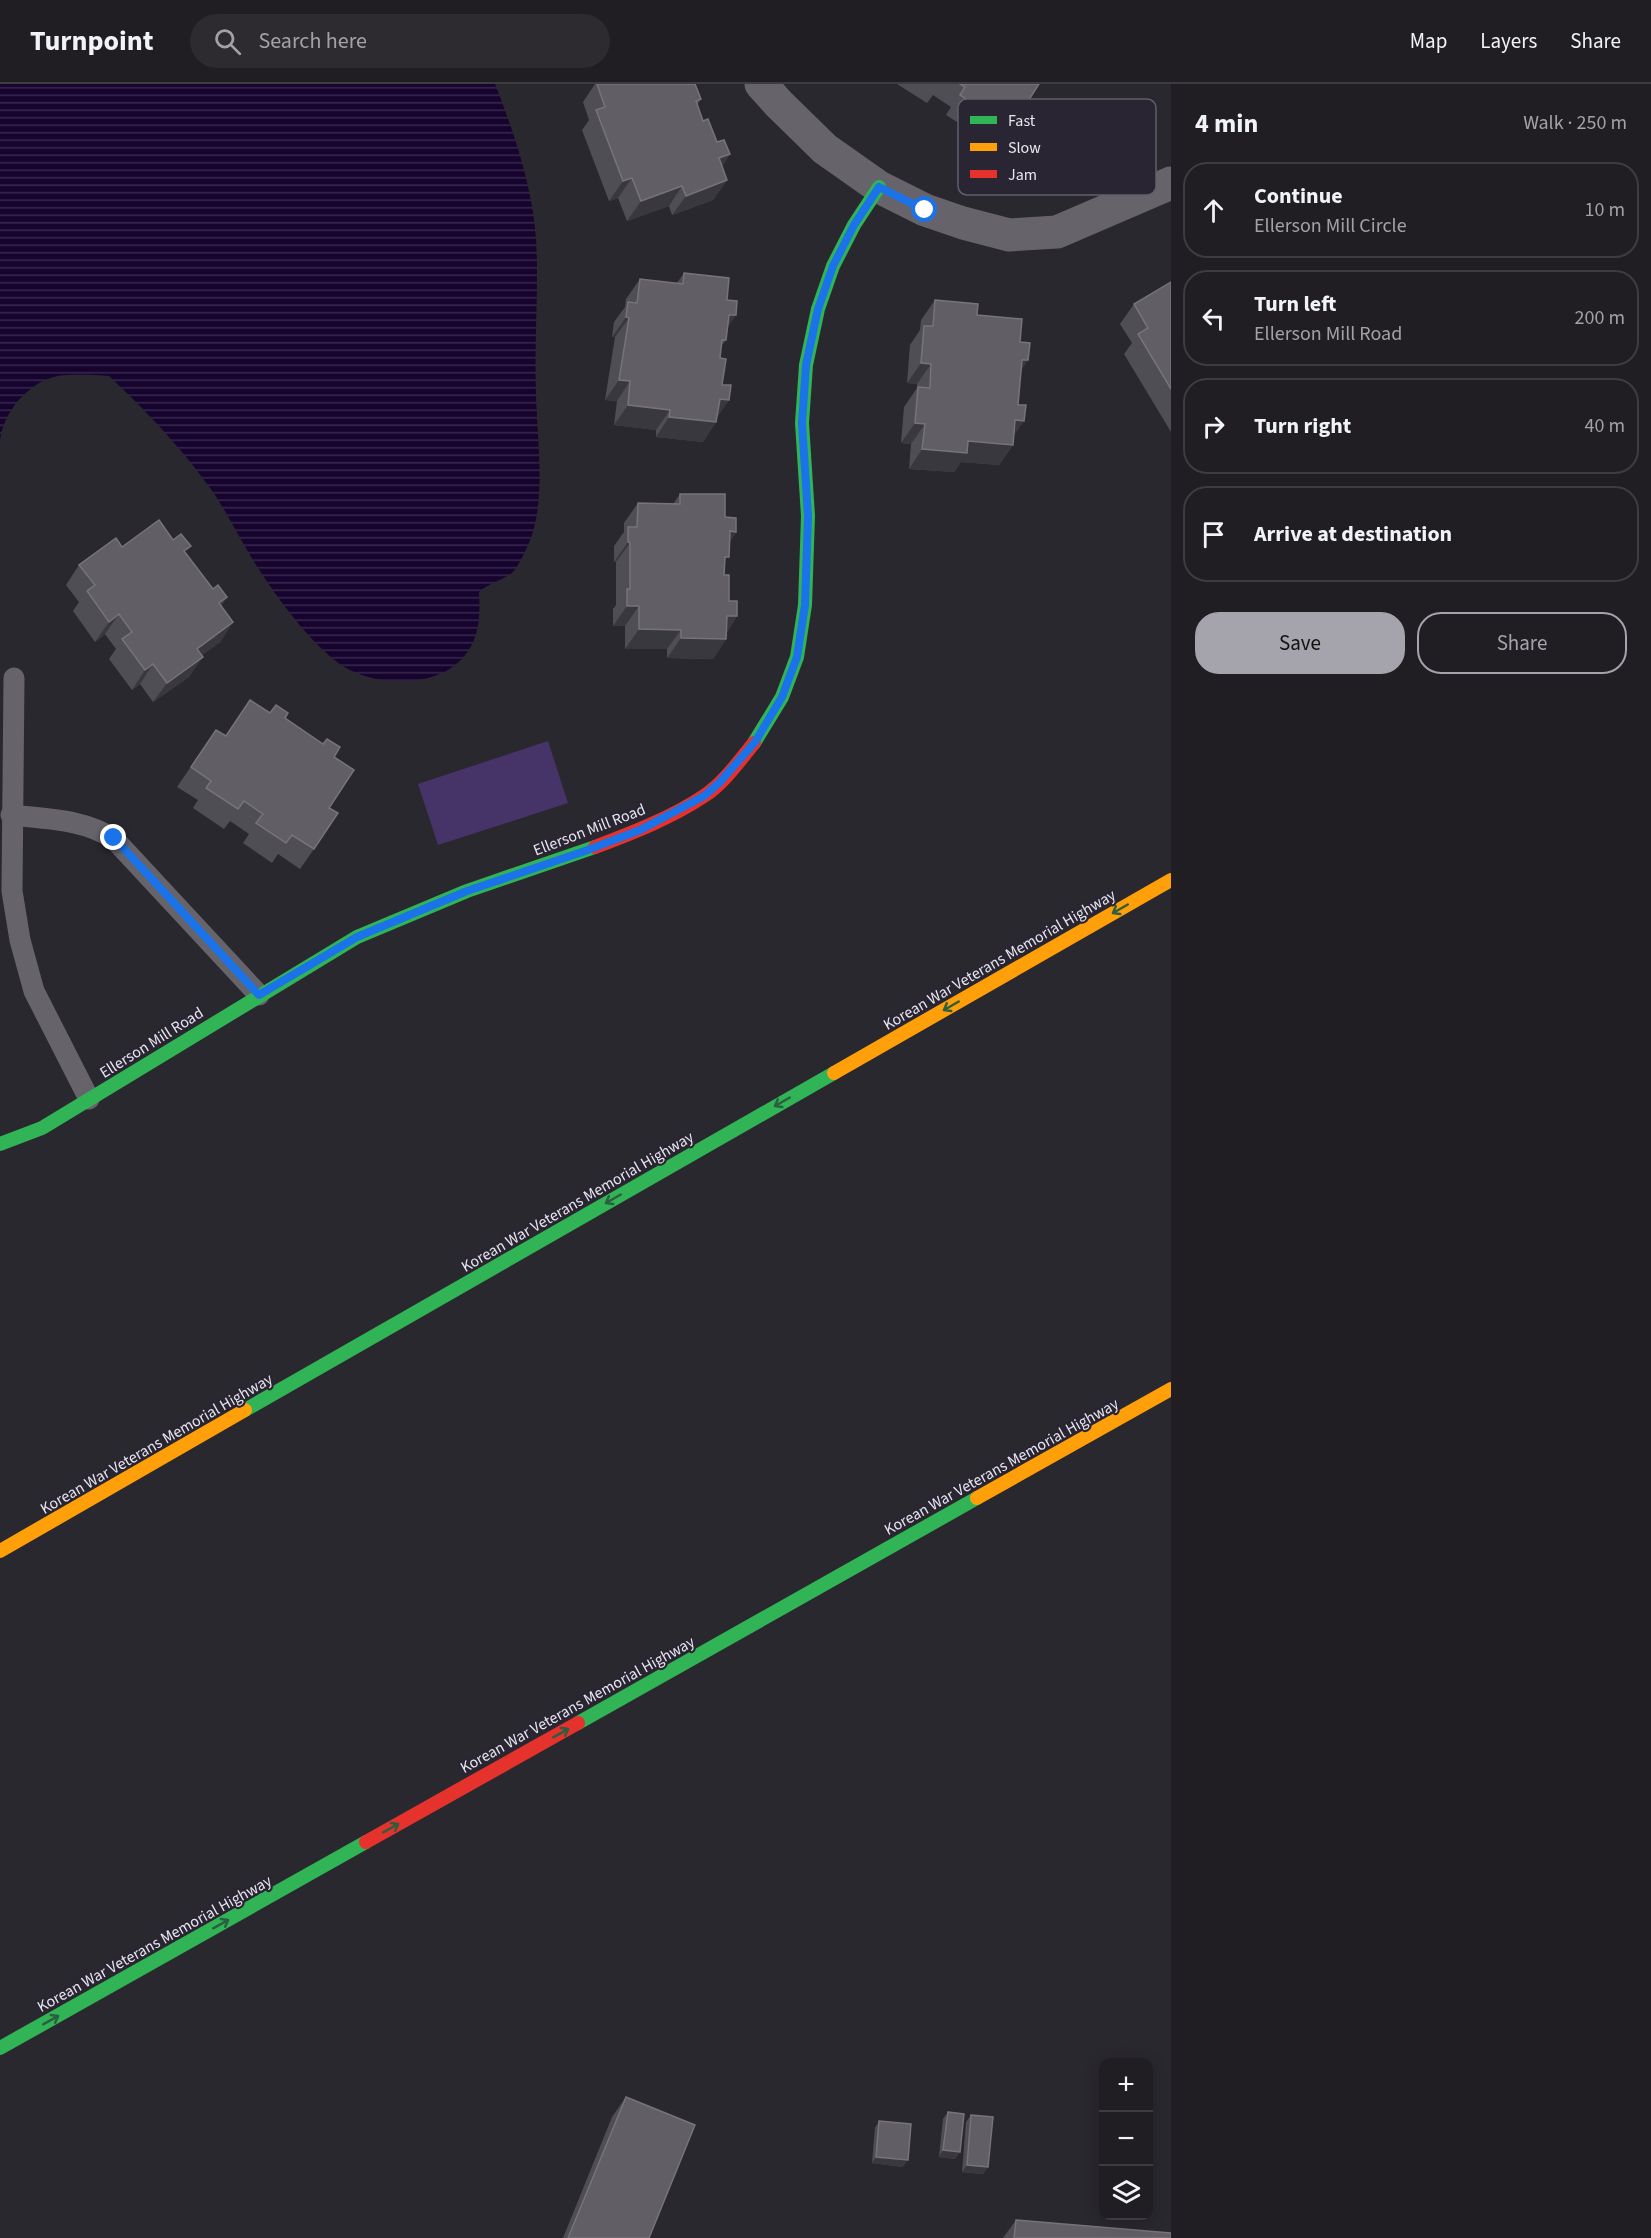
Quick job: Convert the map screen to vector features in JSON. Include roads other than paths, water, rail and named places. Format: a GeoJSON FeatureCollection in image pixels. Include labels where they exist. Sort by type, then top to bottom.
{"type":"FeatureCollection","features":[{"type":"Feature","properties":{"kind":"main road","name":"Ellerson Mill Road"},"geometry":{"type":"LineString","coordinates":[[0,1144],[42,1128],[357,937],[467,891],[640,830],[704,796],[720,782],[755,742],[782,697],[797,657],[805,605],[808,516],[802,423],[806,365],[818,309],[833,266],[848,235],[879,187]]}},
{"type":"Feature","properties":{"kind":"main road","name":"Korean War Veterans Memorial Highway"},"geometry":{"type":"LineString","coordinates":[[0,1551],[1171,880]]}},
{"type":"Feature","properties":{"kind":"main road","name":"Korean War Veterans Memorial Highway"},"geometry":{"type":"LineString","coordinates":[[0,2048],[1171,1389]]}},
{"type":"Feature","properties":{"kind":"street"},"geometry":{"type":"LineString","coordinates":[[761,84],[825,149],[879,187],[925,210],[963,223],[1009,235],[1057,232],[1143,195]]}},
{"type":"Feature","properties":{"kind":"street"},"geometry":{"type":"LineString","coordinates":[[1156,189],[1171,183]]}},
{"type":"Feature","properties":{"kind":"lane"},"geometry":{"type":"LineString","coordinates":[[14,678],[12,891],[20,940],[34,991],[61,1048],[89,1099]]}},
{"type":"Feature","properties":{"kind":"lane"},"geometry":{"type":"LineString","coordinates":[[11,815],[86,824],[114,838],[259,995]]}}]}
